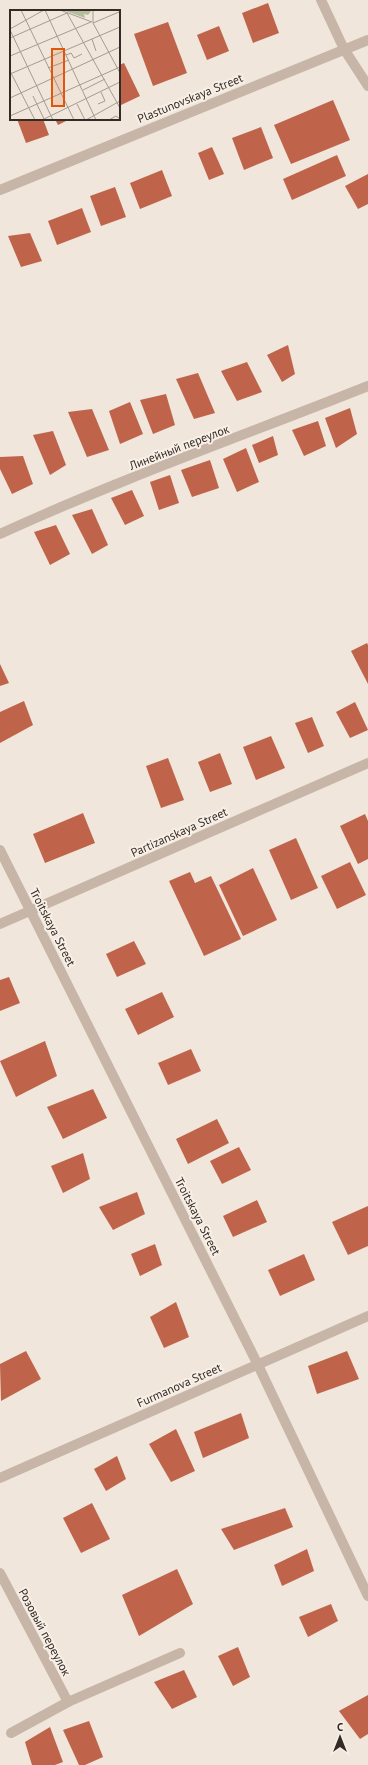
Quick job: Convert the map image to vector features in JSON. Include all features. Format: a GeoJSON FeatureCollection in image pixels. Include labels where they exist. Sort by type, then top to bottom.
{"type":"FeatureCollection","features":[{"type":"Feature","properties":{"kind":"street"},"geometry":{"type":"LineString","coordinates":[[321,0],[344,49],[368,86]]}},
{"type":"Feature","properties":{"kind":"street","name":"Plastunovskaya Street"},"geometry":{"type":"LineString","coordinates":[[0,190],[368,40]]}},
{"type":"Feature","properties":{"kind":"street","name":"Линейный переулок"},"geometry":{"type":"LineString","coordinates":[[0,534],[68,503],[368,386]]}},
{"type":"Feature","properties":{"kind":"street","name":"Partizanskaya Street"},"geometry":{"type":"LineString","coordinates":[[0,924],[368,763]]}},
{"type":"Feature","properties":{"kind":"street","name":"Troitskaya Street"},"geometry":{"type":"LineString","coordinates":[[0,850],[258,1365],[368,1596]]}},
{"type":"Feature","properties":{"kind":"street","name":"Furmanova Street"},"geometry":{"type":"LineString","coordinates":[[0,1478],[368,1316]]}},
{"type":"Feature","properties":{"kind":"street","name":"Розовый переулок"},"geometry":{"type":"LineString","coordinates":[[0,1573],[68,1702]]}},
{"type":"Feature","properties":{"kind":"street"},"geometry":{"type":"LineString","coordinates":[[11,1733],[68,1702],[180,1653]]}},
{"type":"Feature","properties":{"kind":"building"},"geometry":{"type":"Polygon","coordinates":[[[268,3],[279,33],[253,43],[242,13],[268,3]]]}},
{"type":"Feature","properties":{"kind":"building"},"geometry":{"type":"Polygon","coordinates":[[[168,22],[187,73],[153,86],[134,34],[168,22]]]}},
{"type":"Feature","properties":{"kind":"building"},"geometry":{"type":"Polygon","coordinates":[[[219,26],[229,51],[207,60],[197,35],[219,26]]]}},
{"type":"Feature","properties":{"kind":"building"},"geometry":{"type":"Polygon","coordinates":[[[124,63],[140,96],[120,106],[120,65],[124,63]]]}},
{"type":"Feature","properties":{"kind":"building"},"geometry":{"type":"Polygon","coordinates":[[[333,100],[350,140],[291,164],[274,125],[333,100]]]}},
{"type":"Feature","properties":{"kind":"building"},"geometry":{"type":"Polygon","coordinates":[[[17,120],[43,120],[49,135],[26,143],[17,120]]]}},
{"type":"Feature","properties":{"kind":"building"},"geometry":{"type":"Polygon","coordinates":[[[56,120],[68,120],[58,125],[56,120]]]}},
{"type":"Feature","properties":{"kind":"building"},"geometry":{"type":"Polygon","coordinates":[[[261,127],[273,158],[244,170],[232,138],[261,127]]]}},
{"type":"Feature","properties":{"kind":"building"},"geometry":{"type":"Polygon","coordinates":[[[212,147],[224,174],[209,180],[198,153],[212,147]]]}},
{"type":"Feature","properties":{"kind":"building"},"geometry":{"type":"Polygon","coordinates":[[[337,155],[346,176],[292,200],[283,179],[337,155]]]}},
{"type":"Feature","properties":{"kind":"building"},"geometry":{"type":"Polygon","coordinates":[[[162,170],[172,196],[140,209],[130,183],[162,170]]]}},
{"type":"Feature","properties":{"kind":"building"},"geometry":{"type":"Polygon","coordinates":[[[368,174],[368,204],[358,209],[345,186],[368,174]]]}},
{"type":"Feature","properties":{"kind":"building"},"geometry":{"type":"Polygon","coordinates":[[[115,187],[126,217],[101,226],[90,196],[115,187]]]}},
{"type":"Feature","properties":{"kind":"building"},"geometry":{"type":"Polygon","coordinates":[[[82,208],[91,232],[57,245],[48,221],[82,208]]]}},
{"type":"Feature","properties":{"kind":"building"},"geometry":{"type":"Polygon","coordinates":[[[30,233],[42,261],[21,267],[8,236],[30,233]]]}},
{"type":"Feature","properties":{"kind":"building"},"geometry":{"type":"Polygon","coordinates":[[[288,345],[295,374],[282,382],[267,355],[288,345]]]}},
{"type":"Feature","properties":{"kind":"building"},"geometry":{"type":"Polygon","coordinates":[[[247,362],[262,392],[237,401],[221,371],[247,362]]]}},
{"type":"Feature","properties":{"kind":"building"},"geometry":{"type":"Polygon","coordinates":[[[198,373],[215,413],[194,419],[176,379],[198,373]]]}},
{"type":"Feature","properties":{"kind":"building"},"geometry":{"type":"Polygon","coordinates":[[[166,394],[175,425],[153,434],[140,400],[166,394]]]}},
{"type":"Feature","properties":{"kind":"building"},"geometry":{"type":"Polygon","coordinates":[[[130,402],[143,434],[120,444],[109,411],[130,402]]]}},
{"type":"Feature","properties":{"kind":"building"},"geometry":{"type":"Polygon","coordinates":[[[350,408],[357,434],[336,448],[325,418],[350,408]]]}},
{"type":"Feature","properties":{"kind":"building"},"geometry":{"type":"Polygon","coordinates":[[[92,409],[109,450],[87,457],[68,412],[92,409]]]}},
{"type":"Feature","properties":{"kind":"building"},"geometry":{"type":"Polygon","coordinates":[[[318,421],[326,446],[304,456],[292,430],[318,421]]]}},
{"type":"Feature","properties":{"kind":"building"},"geometry":{"type":"Polygon","coordinates":[[[53,431],[66,465],[50,475],[33,435],[53,431]]]}},
{"type":"Feature","properties":{"kind":"building"},"geometry":{"type":"Polygon","coordinates":[[[273,436],[278,455],[259,463],[252,445],[273,436]]]}},
{"type":"Feature","properties":{"kind":"building"},"geometry":{"type":"Polygon","coordinates":[[[246,448],[259,482],[237,492],[223,459],[246,448]]]}},
{"type":"Feature","properties":{"kind":"building"},"geometry":{"type":"Polygon","coordinates":[[[23,456],[33,484],[12,494],[0,469],[0,457],[23,456]]]}},
{"type":"Feature","properties":{"kind":"building"},"geometry":{"type":"Polygon","coordinates":[[[210,460],[219,488],[192,497],[181,470],[210,460]]]}},
{"type":"Feature","properties":{"kind":"building"},"geometry":{"type":"Polygon","coordinates":[[[170,475],[179,503],[159,510],[150,482],[170,475]]]}},
{"type":"Feature","properties":{"kind":"building"},"geometry":{"type":"Polygon","coordinates":[[[132,490],[144,516],[125,525],[111,498],[132,490]]]}},
{"type":"Feature","properties":{"kind":"building"},"geometry":{"type":"Polygon","coordinates":[[[92,509],[108,545],[92,554],[72,515],[92,509]]]}},
{"type":"Feature","properties":{"kind":"building"},"geometry":{"type":"Polygon","coordinates":[[[56,525],[70,554],[50,565],[34,532],[56,525]]]}},
{"type":"Feature","properties":{"kind":"building"},"geometry":{"type":"Polygon","coordinates":[[[367,643],[368,645],[368,684],[351,651],[367,643]]]}},
{"type":"Feature","properties":{"kind":"building"},"geometry":{"type":"Polygon","coordinates":[[[0,664],[9,683],[0,686],[0,664]]]}},
{"type":"Feature","properties":{"kind":"building"},"geometry":{"type":"Polygon","coordinates":[[[24,701],[33,725],[0,743],[0,712],[24,701]]]}},
{"type":"Feature","properties":{"kind":"building"},"geometry":{"type":"Polygon","coordinates":[[[355,702],[368,730],[350,738],[336,712],[355,702]]]}},
{"type":"Feature","properties":{"kind":"building"},"geometry":{"type":"Polygon","coordinates":[[[312,717],[324,746],[308,753],[295,723],[312,717]]]}},
{"type":"Feature","properties":{"kind":"building"},"geometry":{"type":"Polygon","coordinates":[[[271,736],[285,768],[256,780],[243,747],[271,736]]]}},
{"type":"Feature","properties":{"kind":"building"},"geometry":{"type":"Polygon","coordinates":[[[220,753],[232,784],[210,792],[198,762],[220,753]]]}},
{"type":"Feature","properties":{"kind":"building"},"geometry":{"type":"Polygon","coordinates":[[[168,758],[184,800],[161,808],[146,766],[168,758]]]}},
{"type":"Feature","properties":{"kind":"building"},"geometry":{"type":"Polygon","coordinates":[[[83,813],[95,843],[45,863],[33,834],[83,813]]]}},
{"type":"Feature","properties":{"kind":"building"},"geometry":{"type":"Polygon","coordinates":[[[365,814],[368,821],[368,859],[358,864],[340,826],[365,814]]]}},
{"type":"Feature","properties":{"kind":"building"},"geometry":{"type":"Polygon","coordinates":[[[296,838],[318,888],[291,900],[269,850],[296,838]]]}},
{"type":"Feature","properties":{"kind":"building"},"geometry":{"type":"Polygon","coordinates":[[[350,862],[366,895],[337,909],[321,876],[350,862]]]}},
{"type":"Feature","properties":{"kind":"building"},"geometry":{"type":"Polygon","coordinates":[[[253,868],[277,920],[243,936],[219,885],[253,868]]]}},
{"type":"Feature","properties":{"kind":"building"},"geometry":{"type":"Polygon","coordinates":[[[190,872],[195,883],[211,876],[241,939],[204,956],[169,881],[190,872]]]}},
{"type":"Feature","properties":{"kind":"building"},"geometry":{"type":"Polygon","coordinates":[[[134,941],[146,964],[117,977],[106,954],[134,941]]]}},
{"type":"Feature","properties":{"kind":"building"},"geometry":{"type":"Polygon","coordinates":[[[9,977],[20,1003],[0,1011],[0,980],[9,977]]]}},
{"type":"Feature","properties":{"kind":"building"},"geometry":{"type":"Polygon","coordinates":[[[162,992],[174,1017],[138,1035],[125,1009],[162,992]]]}},
{"type":"Feature","properties":{"kind":"building"},"geometry":{"type":"Polygon","coordinates":[[[45,1041],[57,1076],[16,1097],[0,1061],[45,1041]]]}},
{"type":"Feature","properties":{"kind":"building"},"geometry":{"type":"Polygon","coordinates":[[[191,1049],[201,1071],[168,1085],[158,1063],[191,1049]]]}},
{"type":"Feature","properties":{"kind":"building"},"geometry":{"type":"Polygon","coordinates":[[[93,1089],[107,1118],[63,1139],[47,1107],[93,1089]]]}},
{"type":"Feature","properties":{"kind":"building"},"geometry":{"type":"Polygon","coordinates":[[[217,1119],[229,1143],[188,1164],[176,1139],[217,1119]]]}},
{"type":"Feature","properties":{"kind":"building"},"geometry":{"type":"Polygon","coordinates":[[[239,1147],[251,1170],[222,1184],[210,1161],[239,1147]]]}},
{"type":"Feature","properties":{"kind":"building"},"geometry":{"type":"Polygon","coordinates":[[[83,1153],[90,1179],[63,1193],[51,1166],[83,1153]]]}},
{"type":"Feature","properties":{"kind":"building"},"geometry":{"type":"Polygon","coordinates":[[[137,1192],[145,1214],[113,1230],[99,1207],[137,1192]]]}},
{"type":"Feature","properties":{"kind":"building"},"geometry":{"type":"Polygon","coordinates":[[[257,1200],[267,1222],[233,1237],[223,1216],[257,1200]]]}},
{"type":"Feature","properties":{"kind":"building"},"geometry":{"type":"Polygon","coordinates":[[[368,1206],[368,1246],[348,1255],[332,1222],[368,1206]]]}},
{"type":"Feature","properties":{"kind":"building"},"geometry":{"type":"Polygon","coordinates":[[[155,1244],[162,1265],[140,1276],[131,1254],[155,1244]]]}},
{"type":"Feature","properties":{"kind":"building"},"geometry":{"type":"Polygon","coordinates":[[[304,1254],[315,1280],[280,1296],[268,1270],[304,1254]]]}},
{"type":"Feature","properties":{"kind":"building"},"geometry":{"type":"Polygon","coordinates":[[[176,1302],[189,1337],[164,1348],[150,1317],[176,1302]]]}},
{"type":"Feature","properties":{"kind":"building"},"geometry":{"type":"Polygon","coordinates":[[[26,1351],[41,1379],[1,1401],[0,1364],[26,1351]]]}},
{"type":"Feature","properties":{"kind":"building"},"geometry":{"type":"Polygon","coordinates":[[[347,1351],[359,1379],[317,1394],[308,1366],[347,1351]]]}},
{"type":"Feature","properties":{"kind":"building"},"geometry":{"type":"Polygon","coordinates":[[[241,1413],[249,1438],[203,1458],[194,1432],[241,1413]]]}},
{"type":"Feature","properties":{"kind":"building"},"geometry":{"type":"Polygon","coordinates":[[[176,1429],[195,1471],[171,1482],[149,1444],[176,1429]]]}},
{"type":"Feature","properties":{"kind":"building"},"geometry":{"type":"Polygon","coordinates":[[[117,1456],[126,1479],[106,1491],[94,1469],[117,1456]]]}},
{"type":"Feature","properties":{"kind":"building"},"geometry":{"type":"Polygon","coordinates":[[[92,1503],[110,1539],[81,1553],[63,1518],[92,1503]]]}},
{"type":"Feature","properties":{"kind":"building"},"geometry":{"type":"Polygon","coordinates":[[[285,1508],[293,1527],[234,1550],[221,1529],[285,1508]]]}},
{"type":"Feature","properties":{"kind":"building"},"geometry":{"type":"Polygon","coordinates":[[[307,1549],[314,1571],[282,1586],[274,1565],[307,1549]]]}},
{"type":"Feature","properties":{"kind":"building"},"geometry":{"type":"Polygon","coordinates":[[[177,1569],[193,1604],[139,1636],[122,1595],[177,1569]]]}},
{"type":"Feature","properties":{"kind":"building"},"geometry":{"type":"Polygon","coordinates":[[[331,1604],[338,1621],[308,1637],[299,1617],[331,1604]]]}},
{"type":"Feature","properties":{"kind":"building"},"geometry":{"type":"Polygon","coordinates":[[[238,1647],[250,1677],[233,1686],[218,1656],[238,1647]]]}},
{"type":"Feature","properties":{"kind":"building"},"geometry":{"type":"Polygon","coordinates":[[[184,1670],[197,1697],[172,1709],[154,1682],[184,1670]]]}},
{"type":"Feature","properties":{"kind":"building"},"geometry":{"type":"Polygon","coordinates":[[[368,1695],[368,1734],[360,1739],[339,1711],[368,1695]]]}},
{"type":"Feature","properties":{"kind":"building"},"geometry":{"type":"Polygon","coordinates":[[[89,1721],[103,1757],[85,1765],[79,1765],[63,1730],[89,1721]]]}},
{"type":"Feature","properties":{"kind":"building"},"geometry":{"type":"Polygon","coordinates":[[[50,1727],[63,1762],[55,1765],[32,1765],[25,1742],[50,1727]]]}}]}
